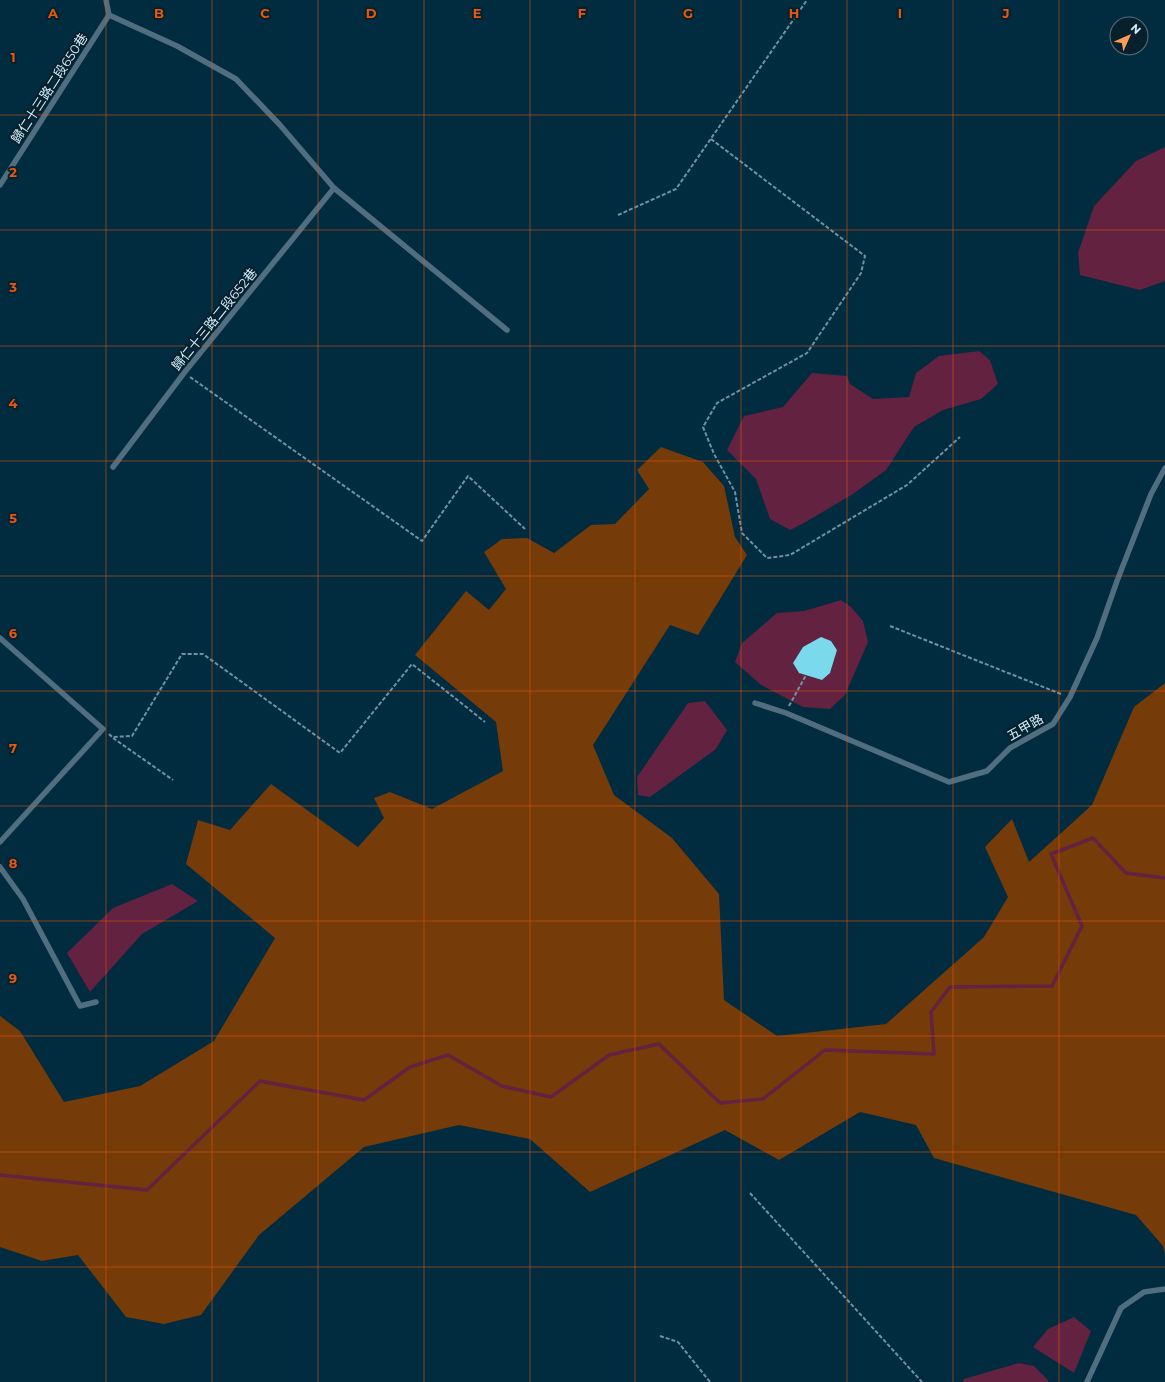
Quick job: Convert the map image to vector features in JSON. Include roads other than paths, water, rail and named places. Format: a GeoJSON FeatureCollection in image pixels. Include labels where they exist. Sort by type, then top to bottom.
{"type":"FeatureCollection","features":[{"type":"Feature","properties":{"kind":"lane"},"geometry":{"type":"LineString","coordinates":[[106,0],[108,15],[177,46],[236,79],[280,125],[334,188],[507,330]]}},
{"type":"Feature","properties":{"kind":"lane","name":"歸仁十三路二段650巷"},"geometry":{"type":"LineString","coordinates":[[0,185],[108,15]]}},
{"type":"Feature","properties":{"kind":"lane","name":"歸仁十三路二段652巷"},"geometry":{"type":"LineString","coordinates":[[113,467],[184,373],[334,188]]}},
{"type":"Feature","properties":{"kind":"lane","name":"五甲路"},"geometry":{"type":"LineString","coordinates":[[755,703],[786,713],[949,782],[987,771],[1010,748],[1053,724],[1070,698],[1097,638],[1117,581],[1151,494],[1165,468]]}},
{"type":"Feature","properties":{"kind":"lane"},"geometry":{"type":"LineString","coordinates":[[0,638],[103,729],[0,842]]}},
{"type":"Feature","properties":{"kind":"lane"},"geometry":{"type":"LineString","coordinates":[[0,867],[23,899],[80,1006],[96,1002]]}},
{"type":"Feature","properties":{"kind":"lane"},"geometry":{"type":"LineString","coordinates":[[1087,1382],[1121,1308],[1144,1292],[1165,1289]]}},
{"type":"Feature","properties":{"kind":"waterway"},"geometry":{"type":"LineString","coordinates":[[0,1175],[147,1190],[260,1081],[364,1100],[410,1067],[448,1055],[502,1086],[551,1097],[609,1055],[659,1044],[720,1103],[763,1099],[825,1050],[934,1054],[931,1012],[950,987],[1052,986],[1082,926],[1051,854],[1093,838],[1126,873],[1165,878]]}}]}
